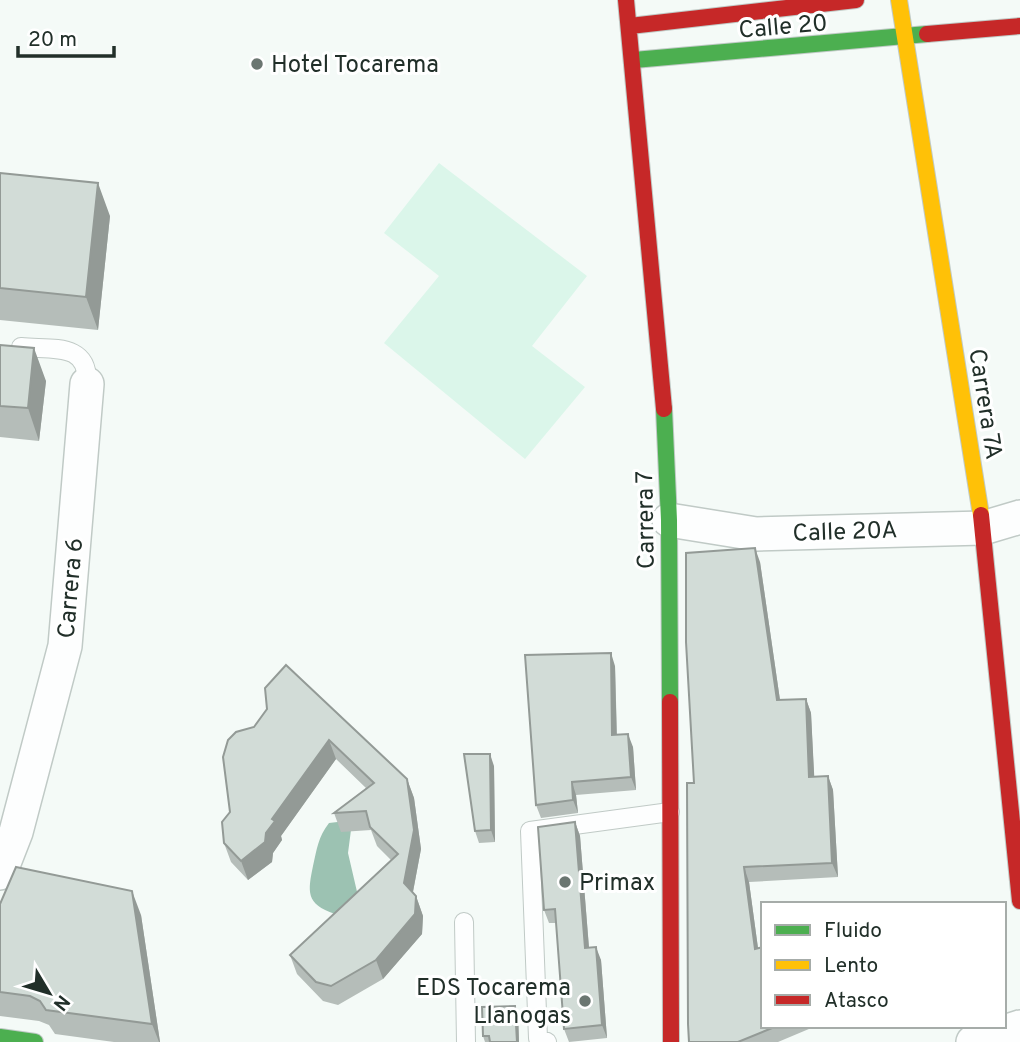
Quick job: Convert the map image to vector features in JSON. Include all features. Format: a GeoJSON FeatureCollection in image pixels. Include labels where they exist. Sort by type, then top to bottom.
{"type":"FeatureCollection","features":[{"type":"Feature","properties":{"kind":"main road","name":"Carrera 7"},"geometry":{"type":"LineString","coordinates":[[626,0],[634,60],[635,117],[663,380],[669,520],[671,1042]]}},
{"type":"Feature","properties":{"kind":"main road","name":"Calle 20"},"geometry":{"type":"LineString","coordinates":[[630,26],[856,0]]}},
{"type":"Feature","properties":{"kind":"main road","name":"Carrera 7A"},"geometry":{"type":"LineString","coordinates":[[899,0],[903,39],[983,528],[1020,901]]}},
{"type":"Feature","properties":{"kind":"main road","name":"Calle 20"},"geometry":{"type":"LineString","coordinates":[[634,60],[903,39],[1020,26]]}},
{"type":"Feature","properties":{"kind":"main road"},"geometry":{"type":"LineString","coordinates":[[0,1037],[35,1042]]}},
{"type":"Feature","properties":{"kind":"street","name":"Carrera 6"},"geometry":{"type":"LineString","coordinates":[[0,873],[16,832],[65,646],[87,384]]}},
{"type":"Feature","properties":{"kind":"street","name":"Calle 20A"},"geometry":{"type":"LineString","coordinates":[[669,520],[756,534],[983,528],[1020,517]]}},
{"type":"Feature","properties":{"kind":"street"},"geometry":{"type":"LineString","coordinates":[[973,1042],[1020,1027]]}},
{"type":"Feature","properties":{"kind":"lane","name":"Carrera 6"},"geometry":{"type":"LineString","coordinates":[[21,347],[73,352],[83,358],[88,370],[87,384]]}},
{"type":"Feature","properties":{"kind":"lane"},"geometry":{"type":"LineString","coordinates":[[547,1042],[538,1038],[530,831],[670,812]]}},
{"type":"Feature","properties":{"kind":"lane"},"geometry":{"type":"LineString","coordinates":[[464,922],[466,1042]]}},
{"type":"Feature","properties":{"kind":"shaded area"},"geometry":{"type":"Polygon","coordinates":[[[439,163],[587,276],[532,346],[585,387],[525,459],[384,343],[439,276],[384,233],[439,163]]]}},
{"type":"Feature","properties":{"kind":"shaded area"},"geometry":{"type":"Polygon","coordinates":[[[346,821],[351,830],[348,853],[358,896],[335,914],[318,906],[311,896],[310,883],[322,833],[329,823],[346,821]]]}},
{"type":"Feature","properties":{"kind":"building"},"geometry":{"type":"Polygon","coordinates":[[[0,173],[98,183],[86,297],[0,288],[0,173]]]}},
{"type":"Feature","properties":{"kind":"building"},"geometry":{"type":"Polygon","coordinates":[[[0,345],[34,348],[28,408],[0,406],[0,345]]]}},
{"type":"Feature","properties":{"kind":"building"},"geometry":{"type":"Polygon","coordinates":[[[755,548],[777,700],[806,699],[809,777],[828,776],[832,863],[744,867],[755,949],[761,948],[761,1028],[772,1028],[738,1042],[689,1042],[687,783],[694,783],[686,642],[686,553],[755,548]]]}},
{"type":"Feature","properties":{"kind":"building"},"geometry":{"type":"Polygon","coordinates":[[[611,653],[612,735],[628,734],[631,777],[572,782],[573,800],[536,805],[525,655],[611,653]]]}},
{"type":"Feature","properties":{"kind":"building"},"geometry":{"type":"Polygon","coordinates":[[[286,665],[407,779],[414,830],[404,883],[416,896],[415,914],[376,960],[331,986],[316,982],[290,955],[398,854],[370,827],[366,811],[334,813],[374,783],[329,740],[272,819],[275,821],[266,833],[265,842],[241,861],[224,843],[222,822],[230,812],[223,757],[228,740],[236,732],[254,727],[267,709],[265,688],[286,665]]]}},
{"type":"Feature","properties":{"kind":"building"},"geometry":{"type":"Polygon","coordinates":[[[464,754],[490,754],[491,830],[475,831],[464,754]]]}},
{"type":"Feature","properties":{"kind":"building"},"geometry":{"type":"Polygon","coordinates":[[[575,822],[585,948],[596,947],[602,1025],[564,1029],[555,909],[544,910],[538,827],[575,822]]]}},
{"type":"Feature","properties":{"kind":"building"},"geometry":{"type":"Polygon","coordinates":[[[16,867],[132,891],[152,1024],[46,1010],[40,1001],[30,996],[0,992],[0,904],[16,867]]]}},
{"type":"Feature","properties":{"kind":"building"},"geometry":{"type":"Polygon","coordinates":[[[515,1006],[517,1042],[490,1042],[489,1036],[483,1036],[482,1007],[515,1006]]]}},
{"type":"Feature","properties":{"kind":"traffic: fast"},"geometry":{"type":"LineString","coordinates":[[634,60],[927,34]]}},
{"type":"Feature","properties":{"kind":"traffic: fast"},"geometry":{"type":"LineString","coordinates":[[664,409],[669,520],[670,702]]}},
{"type":"Feature","properties":{"kind":"traffic: fast"},"geometry":{"type":"LineString","coordinates":[[0,1037],[35,1042]]}},
{"type":"Feature","properties":{"kind":"traffic: slow"},"geometry":{"type":"LineString","coordinates":[[899,0],[981,515]]}},
{"type":"Feature","properties":{"kind":"traffic: jam"},"geometry":{"type":"LineString","coordinates":[[626,0],[664,409]]}},
{"type":"Feature","properties":{"kind":"traffic: jam"},"geometry":{"type":"LineString","coordinates":[[630,26],[856,0]]}},
{"type":"Feature","properties":{"kind":"traffic: jam"},"geometry":{"type":"LineString","coordinates":[[927,34],[1020,26]]}},
{"type":"Feature","properties":{"kind":"traffic: jam"},"geometry":{"type":"LineString","coordinates":[[981,515],[1020,901]]}},
{"type":"Feature","properties":{"kind":"traffic: jam"},"geometry":{"type":"LineString","coordinates":[[670,702],[671,1042]]}},
{"type":"Feature","properties":{"kind":"place","name":"Hotel Tocarema"},"geometry":{"type":"Point","coordinates":[257,64]}},
{"type":"Feature","properties":{"kind":"place","name":"Primax"},"geometry":{"type":"Point","coordinates":[565,882]}},
{"type":"Feature","properties":{"kind":"place","name":"EDS Tocarema Llanogas"},"geometry":{"type":"Point","coordinates":[585,1001]}}]}
